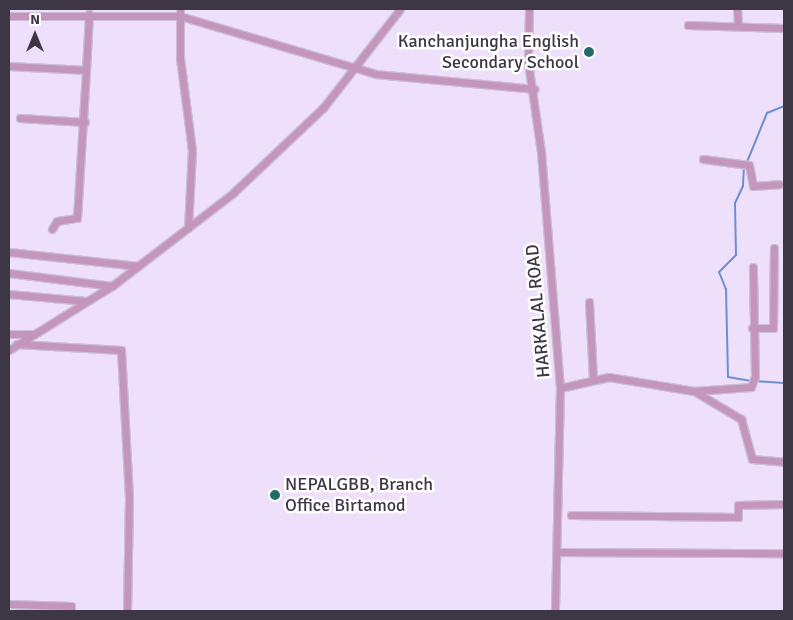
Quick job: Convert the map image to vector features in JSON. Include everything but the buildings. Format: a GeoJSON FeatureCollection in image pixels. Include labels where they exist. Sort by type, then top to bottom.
{"type":"FeatureCollection","features":[{"type":"Feature","properties":{"kind":"street"},"geometry":{"type":"LineString","coordinates":[[9,350],[112,286],[233,193],[323,108],[400,9]]}},
{"type":"Feature","properties":{"kind":"street","name":"HARKALAL ROAD"},"geometry":{"type":"LineString","coordinates":[[529,9],[527,54],[534,89],[560,388],[555,611]]}},
{"type":"Feature","properties":{"kind":"street"},"geometry":{"type":"LineString","coordinates":[[737,9],[738,24]]}},
{"type":"Feature","properties":{"kind":"street"},"geometry":{"type":"LineString","coordinates":[[180,12],[180,58],[192,150],[188,228]]}},
{"type":"Feature","properties":{"kind":"street"},"geometry":{"type":"LineString","coordinates":[[9,16],[180,12],[353,68],[534,89]]}},
{"type":"Feature","properties":{"kind":"street"},"geometry":{"type":"LineString","coordinates":[[52,229],[56,221],[77,218],[85,122],[89,14]]}},
{"type":"Feature","properties":{"kind":"street"},"geometry":{"type":"LineString","coordinates":[[688,25],[738,24],[784,28]]}},
{"type":"Feature","properties":{"kind":"street"},"geometry":{"type":"LineString","coordinates":[[9,66],[86,70]]}},
{"type":"Feature","properties":{"kind":"street"},"geometry":{"type":"LineString","coordinates":[[20,118],[85,122]]}},
{"type":"Feature","properties":{"kind":"street"},"geometry":{"type":"LineString","coordinates":[[703,159],[749,165],[753,186],[779,184]]}},
{"type":"Feature","properties":{"kind":"street"},"geometry":{"type":"LineString","coordinates":[[752,328],[772,328],[774,248]]}},
{"type":"Feature","properties":{"kind":"street"},"geometry":{"type":"LineString","coordinates":[[9,252],[138,266]]}},
{"type":"Feature","properties":{"kind":"street"},"geometry":{"type":"LineString","coordinates":[[560,388],[593,378],[629,379],[694,391],[751,387],[755,376],[752,328],[753,267]]}},
{"type":"Feature","properties":{"kind":"street"},"geometry":{"type":"LineString","coordinates":[[9,273],[112,286]]}},
{"type":"Feature","properties":{"kind":"street"},"geometry":{"type":"LineString","coordinates":[[9,294],[86,301]]}},
{"type":"Feature","properties":{"kind":"street"},"geometry":{"type":"LineString","coordinates":[[589,302],[593,378]]}},
{"type":"Feature","properties":{"kind":"street"},"geometry":{"type":"LineString","coordinates":[[9,334],[33,334]]}},
{"type":"Feature","properties":{"kind":"street"},"geometry":{"type":"LineString","coordinates":[[18,344],[121,350],[129,498],[128,611]]}},
{"type":"Feature","properties":{"kind":"street"},"geometry":{"type":"LineString","coordinates":[[694,391],[741,419],[752,459],[784,462]]}},
{"type":"Feature","properties":{"kind":"street"},"geometry":{"type":"LineString","coordinates":[[571,515],[738,517],[738,505],[784,504]]}},
{"type":"Feature","properties":{"kind":"street"},"geometry":{"type":"LineString","coordinates":[[557,552],[784,553]]}},
{"type":"Feature","properties":{"kind":"street"},"geometry":{"type":"LineString","coordinates":[[9,604],[72,606],[71,611]]}},
{"type":"Feature","properties":{"kind":"waterway"},"geometry":{"type":"LineString","coordinates":[[747,162],[767,113],[784,106]]}},
{"type":"Feature","properties":{"kind":"waterway"},"geometry":{"type":"LineString","coordinates":[[744,166],[743,186],[735,203],[736,255],[719,272],[726,289],[728,377],[750,381]]}},
{"type":"Feature","properties":{"kind":"waterway"},"geometry":{"type":"LineString","coordinates":[[755,381],[784,383]]}},
{"type":"Feature","properties":{"kind":"place","name":"Kanchanjungha English Secondary School"},"geometry":{"type":"Point","coordinates":[589,52]}},
{"type":"Feature","properties":{"kind":"place","name":"NEPALGBB, Branch Office Birtamod"},"geometry":{"type":"Point","coordinates":[275,495]}}]}
